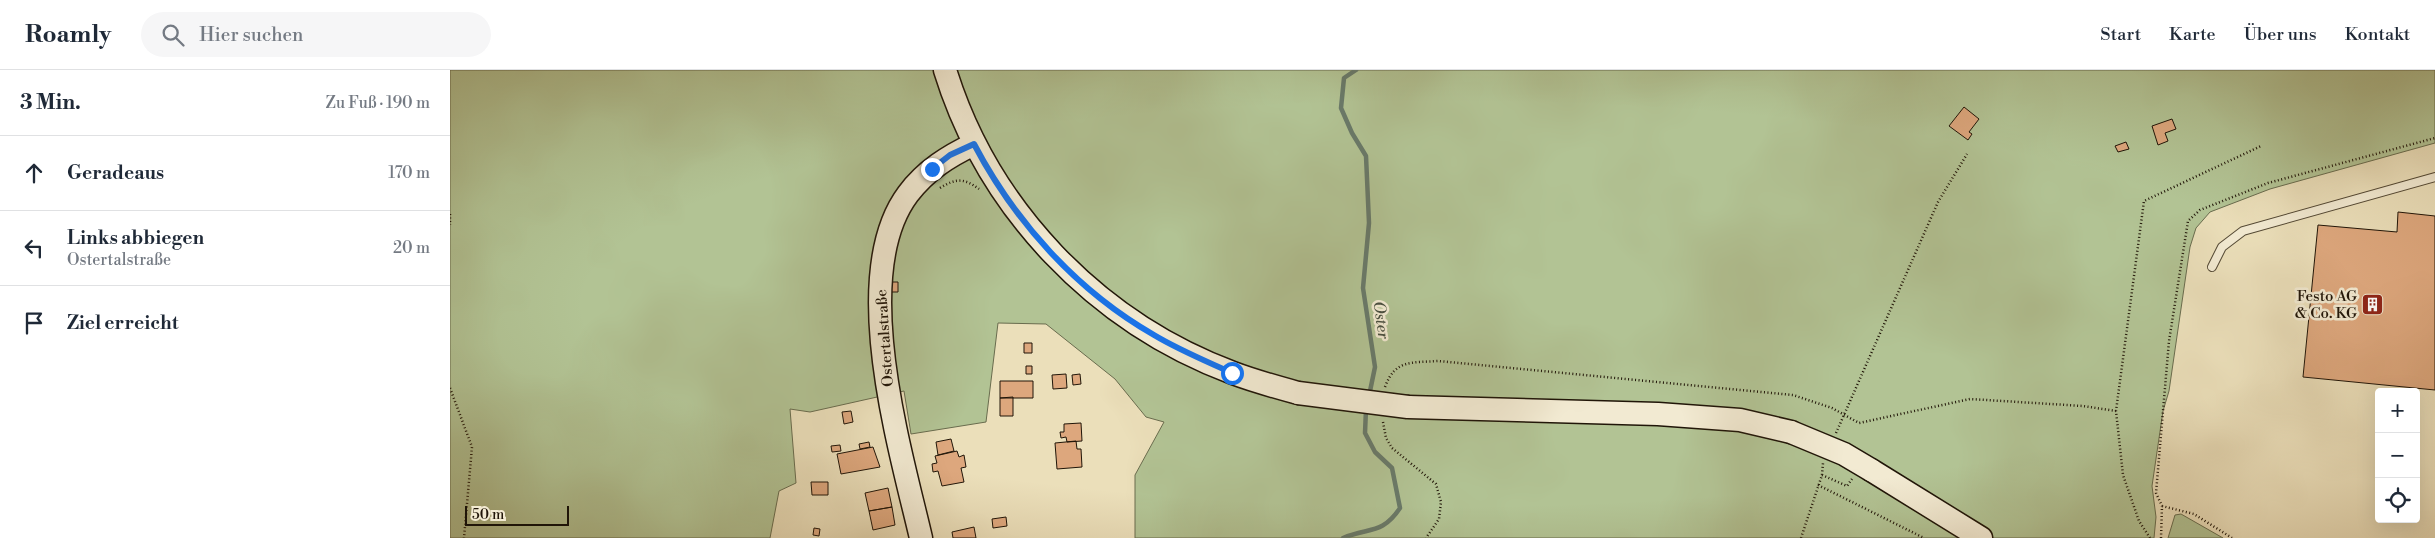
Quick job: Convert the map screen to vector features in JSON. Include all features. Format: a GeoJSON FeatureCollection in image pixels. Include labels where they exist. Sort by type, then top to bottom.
{"type":"FeatureCollection","features":[{"type":"Feature","properties":{"kind":"main road"},"geometry":{"type":"LineString","coordinates":[[945,70],[974,144],[1002,192],[1044,245],[1072,274],[1110,306],[1152,334],[1188,354],[1232,373],[1298,393],[1408,407],[1675,415],[1740,420],[1791,432],[1844,454],[1981,538]]}},
{"type":"Feature","properties":{"kind":"main road","name":"Ostertalstraße"},"geometry":{"type":"LineString","coordinates":[[921,538],[888,390],[881,313],[883,262],[889,234],[907,195],[920,180],[950,155],[974,144]]}},
{"type":"Feature","properties":{"kind":"lane"},"geometry":{"type":"LineString","coordinates":[[2212,267],[2222,247],[2243,231],[2435,177]]}},
{"type":"Feature","properties":{"kind":"path"},"geometry":{"type":"LineString","coordinates":[[2161,538],[2162,506],[2156,493],[2169,341],[2185,230],[2188,221],[2200,210],[2268,183],[2435,138]]}},
{"type":"Feature","properties":{"kind":"path"},"geometry":{"type":"LineString","coordinates":[[2150,538],[2139,521],[2124,475],[2116,411],[2144,201],[2261,146]]}},
{"type":"Feature","properties":{"kind":"path"},"geometry":{"type":"LineString","coordinates":[[1967,154],[1938,202],[1844,416],[1859,424],[1970,399],[2083,406],[2116,411]]}},
{"type":"Feature","properties":{"kind":"path"},"geometry":{"type":"LineString","coordinates":[[450,214],[450,225]]}},
{"type":"Feature","properties":{"kind":"path"},"geometry":{"type":"LineString","coordinates":[[450,388],[472,447],[464,538]]}},
{"type":"Feature","properties":{"kind":"path"},"geometry":{"type":"LineString","coordinates":[[1802,538],[1822,475],[1821,466]]}},
{"type":"Feature","properties":{"kind":"path"},"geometry":{"type":"LineString","coordinates":[[1822,475],[1846,486]]}},
{"type":"Feature","properties":{"kind":"path"},"geometry":{"type":"LineString","coordinates":[[1818,484],[1924,538]]}},
{"type":"Feature","properties":{"kind":"path"},"geometry":{"type":"LineString","coordinates":[[2162,506],[2194,514],[2232,538]]}},
{"type":"Feature","properties":{"kind":"green space"},"geometry":{"type":"Polygon","coordinates":[[[450,70],[2435,70],[2435,143],[2270,189],[2210,212],[2196,228],[2190,247],[2169,391],[2163,411],[2152,486],[2156,517],[2154,538],[1135,538],[1135,475],[1164,422],[1146,417],[1115,379],[1046,324],[998,323],[986,422],[911,434],[904,391],[810,412],[790,409],[796,483],[779,491],[770,538],[450,538],[450,70]]]}},
{"type":"Feature","properties":{"kind":"green space"},"geometry":{"type":"Polygon","coordinates":[[[2181,514],[2223,538],[2168,538],[2175,515],[2181,514]]]}},
{"type":"Feature","properties":{"kind":"building"},"geometry":{"type":"Polygon","coordinates":[[[1964,107],[1979,119],[1969,132],[1972,134],[1968,140],[1949,126],[1964,107]]]}},
{"type":"Feature","properties":{"kind":"building"},"geometry":{"type":"Polygon","coordinates":[[[2172,119],[2176,129],[2165,133],[2168,141],[2158,145],[2152,126],[2172,119]]]}},
{"type":"Feature","properties":{"kind":"building"},"geometry":{"type":"Polygon","coordinates":[[[2126,142],[2129,149],[2118,152],[2115,146],[2126,142]]]}},
{"type":"Feature","properties":{"kind":"building","name":"Festo AG & Co. KG"},"geometry":{"type":"Polygon","coordinates":[[[2398,212],[2435,216],[2435,390],[2303,377],[2318,225],[2397,232],[2398,212]]]}},
{"type":"Feature","properties":{"kind":"building"},"geometry":{"type":"Polygon","coordinates":[[[892,282],[898,282],[898,292],[891,292],[892,282]]]}},
{"type":"Feature","properties":{"kind":"building"},"geometry":{"type":"Polygon","coordinates":[[[1024,343],[1032,343],[1032,353],[1024,353],[1024,343]]]}},
{"type":"Feature","properties":{"kind":"building"},"geometry":{"type":"Polygon","coordinates":[[[1026,366],[1032,366],[1032,374],[1026,374],[1026,366]]]}},
{"type":"Feature","properties":{"kind":"building"},"geometry":{"type":"Polygon","coordinates":[[[1066,374],[1067,388],[1053,389],[1052,375],[1066,374]]]}},
{"type":"Feature","properties":{"kind":"building"},"geometry":{"type":"Polygon","coordinates":[[[1080,374],[1081,384],[1073,385],[1072,375],[1080,374]]]}},
{"type":"Feature","properties":{"kind":"building"},"geometry":{"type":"Polygon","coordinates":[[[1000,381],[1033,381],[1033,398],[1000,398],[1000,381]]]}},
{"type":"Feature","properties":{"kind":"building"},"geometry":{"type":"Polygon","coordinates":[[[1013,397],[1013,416],[1000,416],[1000,398],[1013,397]]]}},
{"type":"Feature","properties":{"kind":"building"},"geometry":{"type":"Polygon","coordinates":[[[851,411],[853,422],[844,424],[842,412],[851,411]]]}},
{"type":"Feature","properties":{"kind":"building"},"geometry":{"type":"Polygon","coordinates":[[[1081,423],[1082,441],[1067,442],[1066,437],[1061,438],[1060,432],[1064,432],[1064,424],[1081,423]]]}},
{"type":"Feature","properties":{"kind":"building"},"geometry":{"type":"Polygon","coordinates":[[[951,439],[954,451],[938,455],[936,442],[951,439]]]}},
{"type":"Feature","properties":{"kind":"building"},"geometry":{"type":"Polygon","coordinates":[[[1076,441],[1077,449],[1081,449],[1082,467],[1057,469],[1055,443],[1076,441]]]}},
{"type":"Feature","properties":{"kind":"building"},"geometry":{"type":"Polygon","coordinates":[[[869,442],[870,447],[860,449],[859,444],[869,442]]]}},
{"type":"Feature","properties":{"kind":"building"},"geometry":{"type":"Polygon","coordinates":[[[840,445],[841,451],[832,452],[831,446],[840,445]]]}},
{"type":"Feature","properties":{"kind":"building"},"geometry":{"type":"Polygon","coordinates":[[[873,447],[880,467],[841,474],[837,454],[873,447]]]}},
{"type":"Feature","properties":{"kind":"building"},"geometry":{"type":"Polygon","coordinates":[[[957,451],[959,457],[964,455],[966,467],[961,468],[964,482],[942,486],[938,471],[933,472],[932,464],[937,463],[935,456],[957,451]]]}},
{"type":"Feature","properties":{"kind":"building"},"geometry":{"type":"Polygon","coordinates":[[[811,482],[828,482],[828,495],[812,495],[811,482]]]}},
{"type":"Feature","properties":{"kind":"building"},"geometry":{"type":"Polygon","coordinates":[[[888,488],[892,507],[869,511],[865,493],[888,488]]]}},
{"type":"Feature","properties":{"kind":"building"},"geometry":{"type":"Polygon","coordinates":[[[892,507],[895,525],[873,530],[869,511],[892,507]]]}},
{"type":"Feature","properties":{"kind":"building"},"geometry":{"type":"Polygon","coordinates":[[[1006,517],[1007,526],[993,528],[992,519],[1006,517]]]}},
{"type":"Feature","properties":{"kind":"building"},"geometry":{"type":"Polygon","coordinates":[[[974,527],[976,538],[953,538],[952,532],[974,527]]]}},
{"type":"Feature","properties":{"kind":"building"},"geometry":{"type":"Polygon","coordinates":[[[814,528],[820,529],[819,536],[813,535],[814,528]]]}},
{"type":"Feature","properties":{"kind":"waterway","name":"Oster"},"geometry":{"type":"LineString","coordinates":[[1356,70],[1344,78],[1341,108],[1352,133],[1366,156],[1369,223],[1363,288],[1375,367],[1369,396]]}},
{"type":"Feature","properties":{"kind":"waterway","name":"Oster"},"geometry":{"type":"LineString","coordinates":[[1343,538],[1375,529],[1387,523],[1400,508],[1392,468],[1375,452],[1365,433],[1366,409]]}},
{"type":"Feature","properties":{"kind":"place","name":"Festo AG & Co. KG"},"geometry":{"type":"Point","coordinates":[2373,305]}},
{"type":"Feature","properties":{"kind":"route"},"geometry":{"type":"LineString","coordinates":[[932,169],[950,155],[974,144],[986,167],[1013,207],[1044,245],[1072,274],[1110,306],[1152,334],[1188,354],[1232,373]]}}]}
